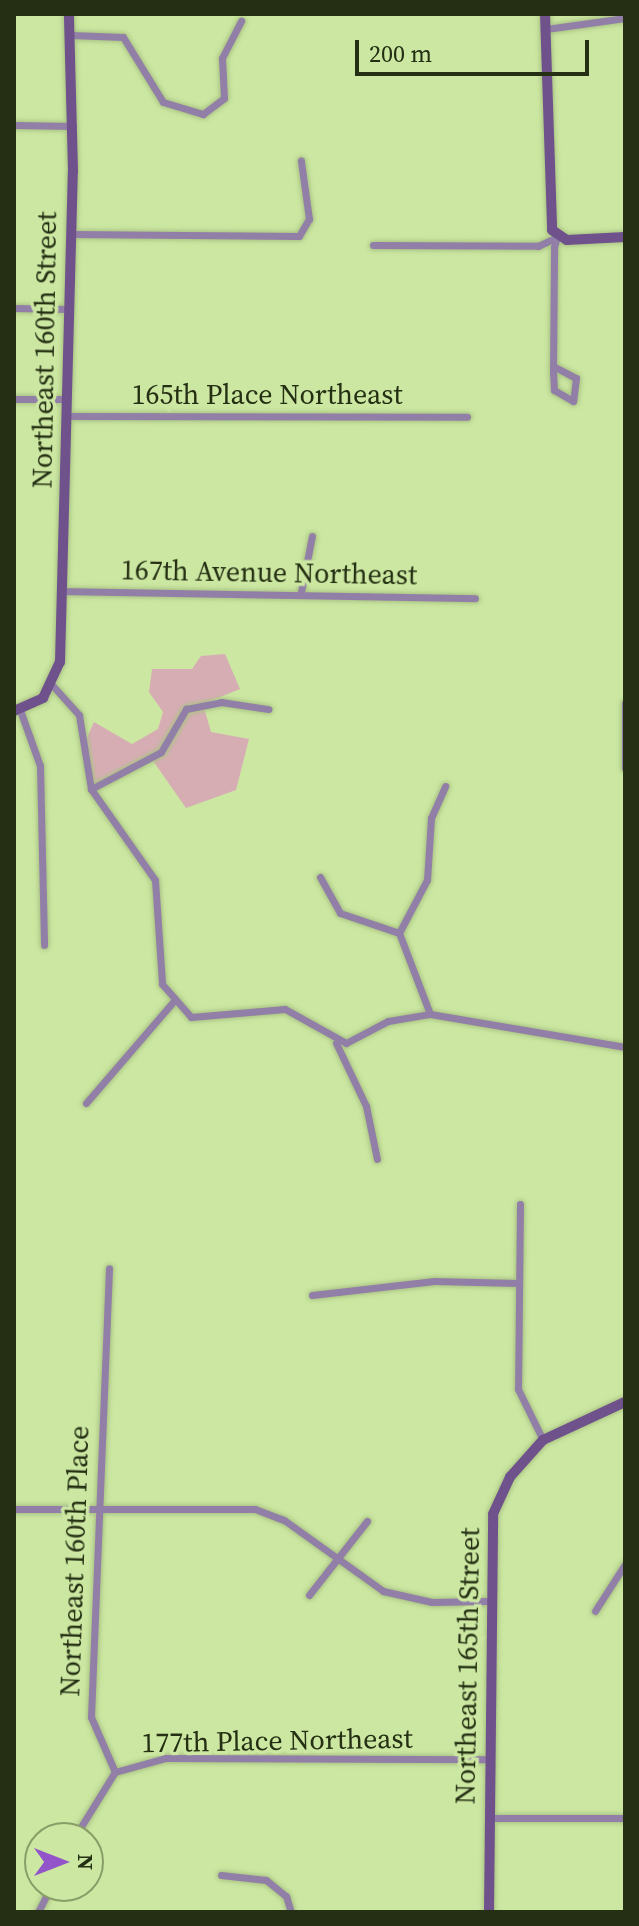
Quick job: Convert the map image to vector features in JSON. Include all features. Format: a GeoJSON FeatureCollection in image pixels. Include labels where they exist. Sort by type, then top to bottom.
{"type":"FeatureCollection","features":[{"type":"Feature","properties":{"kind":"street","name":"Northeast 160th Street"},"geometry":{"type":"LineString","coordinates":[[53,686],[62,591],[67,416],[73,126],[69,14]]}},
{"type":"Feature","properties":{"kind":"street"},"geometry":{"type":"LineString","coordinates":[[545,14],[557,237],[553,366],[554,390],[573,401],[576,378],[553,366]]}},
{"type":"Feature","properties":{"kind":"street"},"geometry":{"type":"LineString","coordinates":[[546,29],[625,18]]}},
{"type":"Feature","properties":{"kind":"street"},"geometry":{"type":"LineString","coordinates":[[70,35],[123,37],[163,102],[203,114],[224,98],[222,58],[241,21]]}},
{"type":"Feature","properties":{"kind":"street"},"geometry":{"type":"LineString","coordinates":[[14,125],[73,126]]}},
{"type":"Feature","properties":{"kind":"street"},"geometry":{"type":"LineString","coordinates":[[71,234],[299,236],[309,219],[301,161]]}},
{"type":"Feature","properties":{"kind":"street"},"geometry":{"type":"LineString","coordinates":[[373,245],[538,246],[557,237],[625,237]]}},
{"type":"Feature","properties":{"kind":"street"},"geometry":{"type":"LineString","coordinates":[[14,308],[68,309]]}},
{"type":"Feature","properties":{"kind":"street"},"geometry":{"type":"LineString","coordinates":[[14,399],[67,399]]}},
{"type":"Feature","properties":{"kind":"street","name":"165th Place Northeast"},"geometry":{"type":"LineString","coordinates":[[67,416],[467,417]]}},
{"type":"Feature","properties":{"kind":"street"},"geometry":{"type":"LineString","coordinates":[[301,592],[312,536]]}},
{"type":"Feature","properties":{"kind":"street","name":"167th Avenue Northeast"},"geometry":{"type":"LineString","coordinates":[[62,591],[301,592],[475,598]]}},
{"type":"Feature","properties":{"kind":"street"},"geometry":{"type":"LineString","coordinates":[[44,945],[40,766],[17,711],[53,686],[79,715],[91,789],[155,880],[162,984],[172,1003],[204,1021],[285,1009],[336,1043],[366,1106],[377,1159]]}},
{"type":"Feature","properties":{"kind":"street"},"geometry":{"type":"LineString","coordinates":[[91,789],[161,752],[186,709],[221,702],[268,709]]}},
{"type":"Feature","properties":{"kind":"street"},"geometry":{"type":"LineString","coordinates":[[625,703],[625,768]]}},
{"type":"Feature","properties":{"kind":"street"},"geometry":{"type":"LineString","coordinates":[[430,1014],[399,933],[427,880],[431,818],[445,786]]}},
{"type":"Feature","properties":{"kind":"street"},"geometry":{"type":"LineString","coordinates":[[320,877],[340,913],[399,933]]}},
{"type":"Feature","properties":{"kind":"street"},"geometry":{"type":"LineString","coordinates":[[86,1103],[172,1003]]}},
{"type":"Feature","properties":{"kind":"street"},"geometry":{"type":"LineString","coordinates":[[336,1043],[400,1017],[430,1014],[625,1047]]}},
{"type":"Feature","properties":{"kind":"street"},"geometry":{"type":"LineString","coordinates":[[520,1204],[518,1389],[543,1440],[625,1402]]}},
{"type":"Feature","properties":{"kind":"street","name":"Northeast 160th Place"},"geometry":{"type":"LineString","coordinates":[[109,1268],[91,1717],[115,1772]]}},
{"type":"Feature","properties":{"kind":"street"},"geometry":{"type":"LineString","coordinates":[[312,1295],[434,1281],[519,1283]]}},
{"type":"Feature","properties":{"kind":"street","name":"Northeast 165th Street"},"geometry":{"type":"LineString","coordinates":[[489,1912],[488,1601],[498,1497],[543,1440]]}},
{"type":"Feature","properties":{"kind":"street"},"geometry":{"type":"LineString","coordinates":[[14,1509],[255,1509],[284,1520],[339,1565],[403,1597],[488,1601]]}},
{"type":"Feature","properties":{"kind":"street"},"geometry":{"type":"LineString","coordinates":[[309,1595],[339,1565],[367,1521]]}},
{"type":"Feature","properties":{"kind":"street"},"geometry":{"type":"LineString","coordinates":[[595,1611],[625,1564]]}},
{"type":"Feature","properties":{"kind":"street","name":"177th Place Northeast"},"geometry":{"type":"LineString","coordinates":[[115,1772],[165,1758],[489,1759]]}},
{"type":"Feature","properties":{"kind":"street"},"geometry":{"type":"LineString","coordinates":[[84,1822],[115,1772]]}},
{"type":"Feature","properties":{"kind":"street"},"geometry":{"type":"LineString","coordinates":[[489,1818],[625,1818]]}},
{"type":"Feature","properties":{"kind":"street"},"geometry":{"type":"LineString","coordinates":[[221,1875],[266,1880],[286,1896],[291,1912]]}},
{"type":"Feature","properties":{"kind":"shaded area"},"geometry":{"type":"Polygon","coordinates":[[[225,654],[240,689],[203,704],[211,732],[249,739],[236,790],[186,808],[151,758],[91,789],[84,744],[94,722],[132,744],[158,729],[163,712],[149,692],[152,669],[192,669],[201,656],[225,654]]]}}]}
